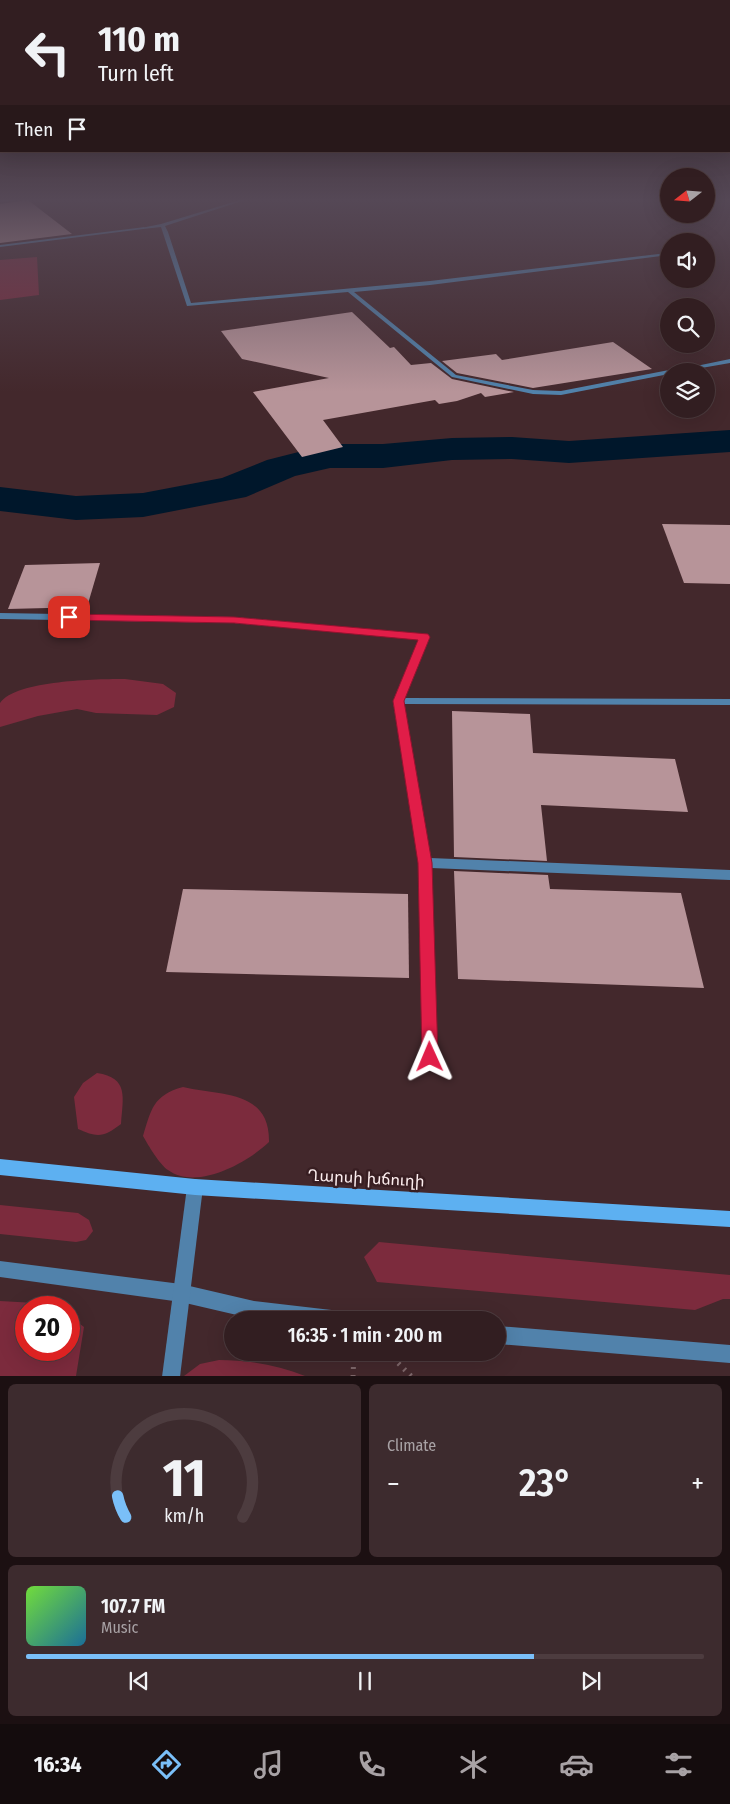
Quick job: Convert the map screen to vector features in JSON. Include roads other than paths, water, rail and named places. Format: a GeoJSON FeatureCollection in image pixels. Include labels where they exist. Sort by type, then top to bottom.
{"type":"FeatureCollection","features":[{"type":"Feature","properties":{"kind":"main road","name":"Ղարսի խճուղի"},"geometry":{"type":"LineString","coordinates":[[0,1167],[195,1187],[730,1219]]}},
{"type":"Feature","properties":{"kind":"street"},"geometry":{"type":"LineString","coordinates":[[176,264],[189,305],[350,291],[579,264]]}},
{"type":"Feature","properties":{"kind":"street"},"geometry":{"type":"LineString","coordinates":[[350,291],[454,376],[532,392],[561,393],[660,374]]}},
{"type":"Feature","properties":{"kind":"street"},"geometry":{"type":"LineString","coordinates":[[715,364],[730,361]]}},
{"type":"Feature","properties":{"kind":"street"},"geometry":{"type":"LineString","coordinates":[[0,616],[234,620],[425,637],[398,701],[425,863],[430,1057]]}},
{"type":"Feature","properties":{"kind":"street"},"geometry":{"type":"LineString","coordinates":[[398,701],[730,702]]}},
{"type":"Feature","properties":{"kind":"street"},"geometry":{"type":"LineString","coordinates":[[425,863],[730,875]]}},
{"type":"Feature","properties":{"kind":"street"},"geometry":{"type":"LineString","coordinates":[[171,1376],[195,1187]]}},
{"type":"Feature","properties":{"kind":"street"},"geometry":{"type":"LineString","coordinates":[[0,1269],[181,1294],[263,1311]]}},
{"type":"Feature","properties":{"kind":"street"},"geometry":{"type":"LineString","coordinates":[[506,1336],[730,1354]]}},
{"type":"Feature","properties":{"kind":"waterway"},"geometry":{"type":"LineString","coordinates":[[0,499],[76,508],[143,505],[232,488],[281,468],[330,456],[383,456],[452,449],[512,448],[569,452],[647,445],[730,441]]}}]}
